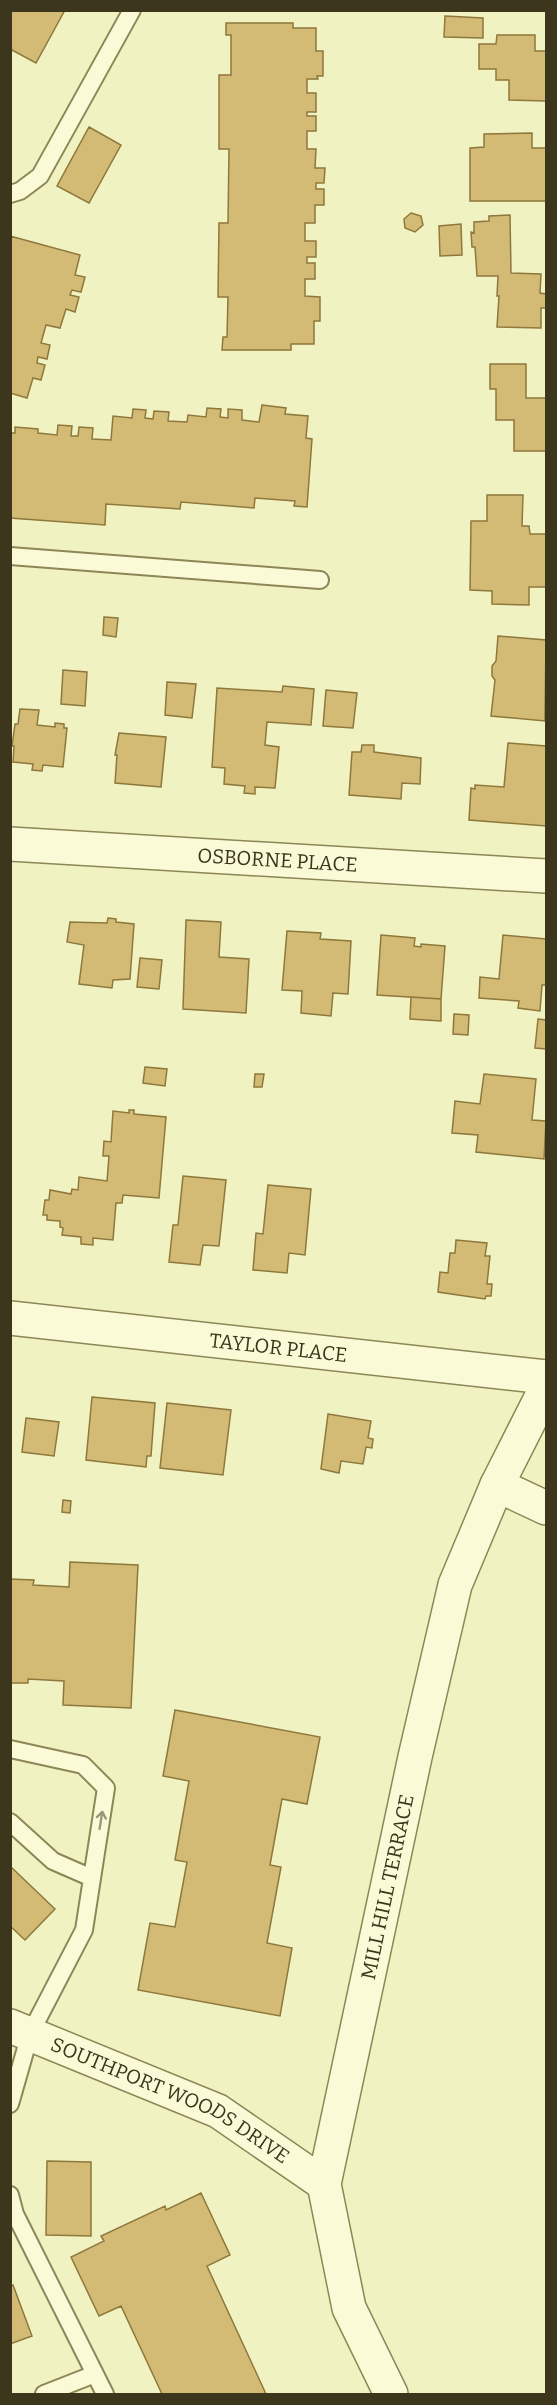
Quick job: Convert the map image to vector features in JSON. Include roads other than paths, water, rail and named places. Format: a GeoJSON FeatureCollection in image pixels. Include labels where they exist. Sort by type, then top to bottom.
{"type":"FeatureCollection","features":[{"type":"Feature","properties":{"kind":"street","name":"OSBORNE PLACE"},"geometry":{"type":"LineString","coordinates":[[10,844],[546,876]]}},
{"type":"Feature","properties":{"kind":"street","name":"TAYLOR PLACE"},"geometry":{"type":"LineString","coordinates":[[10,1318],[546,1377]]}},
{"type":"Feature","properties":{"kind":"street","name":"MILL HILL TERRACE"},"geometry":{"type":"LineString","coordinates":[[391,2394],[348,2308],[324,2184],[415,1757],[455,1585],[497,1485],[546,1388]]}},
{"type":"Feature","properties":{"kind":"street"},"geometry":{"type":"LineString","coordinates":[[497,1485],[546,1508]]}},
{"type":"Feature","properties":{"kind":"street","name":"SOUTHPORT WOODS DRIVE"},"geometry":{"type":"LineString","coordinates":[[20,2030],[218,2111],[324,2184]]}},
{"type":"Feature","properties":{"kind":"lane"},"geometry":{"type":"LineString","coordinates":[[10,194],[20,191],[40,176],[132,10]]}},
{"type":"Feature","properties":{"kind":"lane"},"geometry":{"type":"LineString","coordinates":[[10,556],[320,580]]}},
{"type":"Feature","properties":{"kind":"lane"},"geometry":{"type":"LineString","coordinates":[[10,1749],[83,1765],[106,1788],[84,1930],[20,2030],[10,2104]]}},
{"type":"Feature","properties":{"kind":"lane"},"geometry":{"type":"LineString","coordinates":[[10,1822],[53,1861],[92,1878]]}},
{"type":"Feature","properties":{"kind":"lane"},"geometry":{"type":"LineString","coordinates":[[10,2195],[15,2214],[105,2394]]}},
{"type":"Feature","properties":{"kind":"lane"},"geometry":{"type":"LineString","coordinates":[[44,2394],[95,2374]]}}]}
